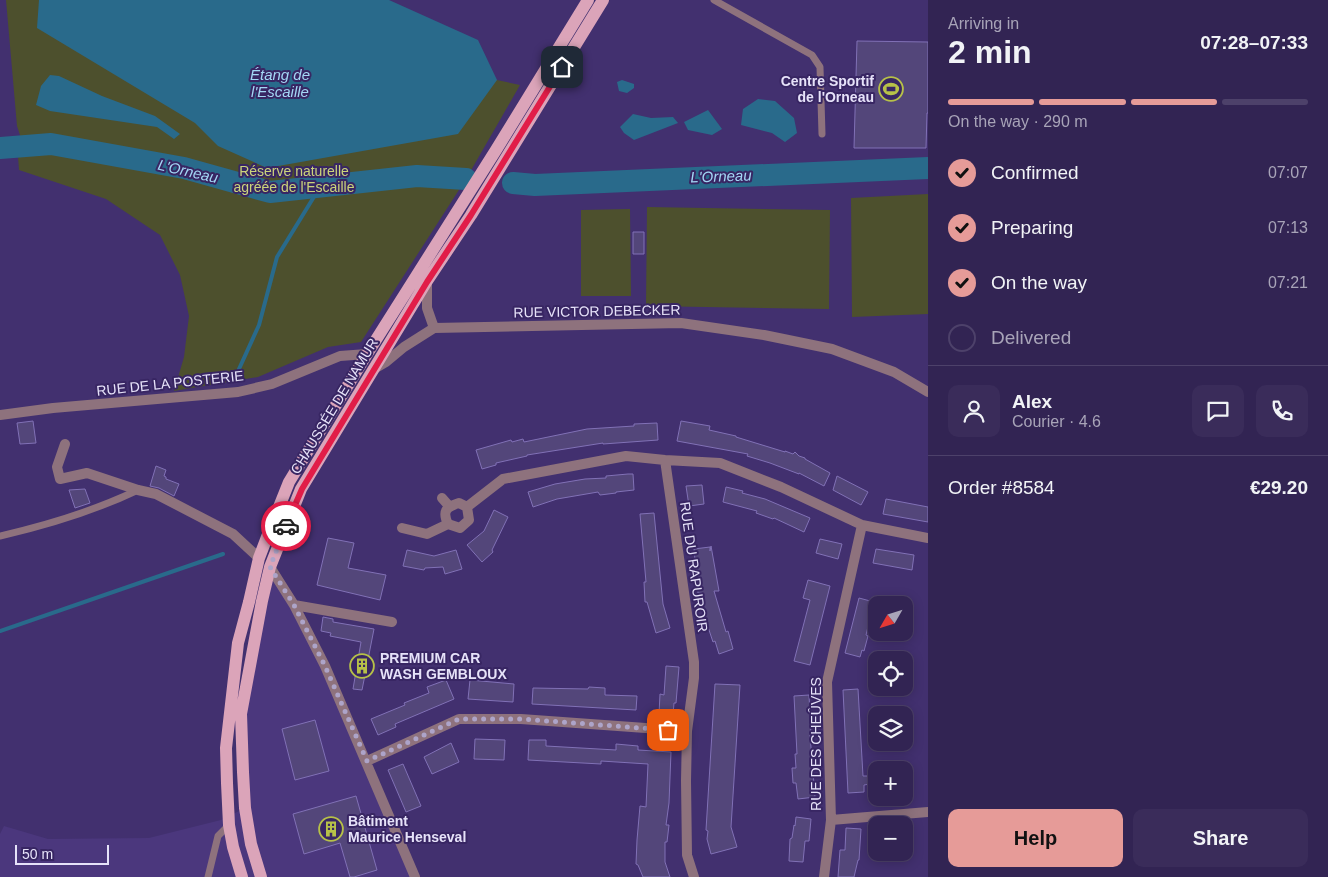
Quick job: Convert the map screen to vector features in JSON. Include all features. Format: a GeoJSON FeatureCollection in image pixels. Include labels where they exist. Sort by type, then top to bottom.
{"type":"FeatureCollection","features":[{"type":"Feature","properties":{"kind":"main road","name":"CHAUSSÉE DE NAMUR"},"geometry":{"type":"LineString","coordinates":[[242,877],[229,825],[226,748],[238,643],[259,558],[289,482],[588,0]]}},
{"type":"Feature","properties":{"kind":"main road","name":"CHAUSSÉE DE NAMUR"},"geometry":{"type":"LineString","coordinates":[[261,877],[251,844],[245,808],[241,714],[270,567],[302,489],[427,282],[471,215],[603,0]]}},
{"type":"Feature","properties":{"kind":"street"},"geometry":{"type":"LineString","coordinates":[[374,370],[404,347],[434,328],[427,308],[427,282]]}},
{"type":"Feature","properties":{"kind":"street","name":"RUE VICTOR DEBECKER"},"geometry":{"type":"LineString","coordinates":[[434,328],[681,323],[764,335],[832,349],[894,372],[928,392]]}},
{"type":"Feature","properties":{"kind":"street","name":"RUE DE LA POSTERIE"},"geometry":{"type":"LineString","coordinates":[[0,415],[53,408],[238,392],[272,384],[340,356],[367,354]]}},
{"type":"Feature","properties":{"kind":"street"},"geometry":{"type":"LineString","coordinates":[[65,444],[57,467],[60,479],[87,473],[156,494],[234,534],[259,558]]}},
{"type":"Feature","properties":{"kind":"street"},"geometry":{"type":"LineString","coordinates":[[467,507],[503,479],[626,456],[720,463],[781,487],[862,524],[928,538]]}},
{"type":"Feature","properties":{"kind":"street","name":"RUE DU RAPUROIR"},"geometry":{"type":"LineString","coordinates":[[665,460],[694,662],[694,678],[687,731],[687,855],[694,877]]}},
{"type":"Feature","properties":{"kind":"street"},"geometry":{"type":"LineString","coordinates":[[448,524],[445,518],[446,502],[459,503],[467,507]]}},
{"type":"Feature","properties":{"kind":"street"},"geometry":{"type":"LineString","coordinates":[[402,528],[427,534],[448,524],[460,528],[469,520],[467,507]]}},
{"type":"Feature","properties":{"kind":"street","name":"RUE DES CHEÛVES"},"geometry":{"type":"LineString","coordinates":[[824,877],[831,820],[827,682],[862,524]]}},
{"type":"Feature","properties":{"kind":"street"},"geometry":{"type":"LineString","coordinates":[[270,567],[294,605],[325,666],[415,877]]}},
{"type":"Feature","properties":{"kind":"street"},"geometry":{"type":"LineString","coordinates":[[294,605],[392,622]]}},
{"type":"Feature","properties":{"kind":"street"},"geometry":{"type":"LineString","coordinates":[[367,761],[459,719],[521,719],[687,731]]}},
{"type":"Feature","properties":{"kind":"street"},"geometry":{"type":"LineString","coordinates":[[831,820],[928,812]]}},
{"type":"Feature","properties":{"kind":"lane"},"geometry":{"type":"LineString","coordinates":[[714,0],[812,56],[820,67],[822,134]]}},
{"type":"Feature","properties":{"kind":"lane"},"geometry":{"type":"LineString","coordinates":[[0,536],[76,516],[138,490]]}},
{"type":"Feature","properties":{"kind":"lane"},"geometry":{"type":"LineString","coordinates":[[208,877],[218,836],[229,825]]}},
{"type":"Feature","properties":{"kind":"shaded area"},"geometry":{"type":"Polygon","coordinates":[[[270,567],[294,605],[415,877],[0,877],[0,834],[4,826],[48,839],[149,838],[221,820],[245,808],[241,714],[270,567]]]}},
{"type":"Feature","properties":{"kind":"green space","name":"Réserve naturelle agréée de l'Escaille"},"geometry":{"type":"Polygon","coordinates":[[[6,0],[332,0],[497,80],[520,85],[466,179],[361,342],[328,347],[258,377],[174,391],[184,357],[189,316],[180,275],[160,235],[106,199],[19,170],[18,156],[21,138],[17,126],[6,0]]]}},
{"type":"Feature","properties":{"kind":"green space"},"geometry":{"type":"Polygon","coordinates":[[[928,194],[928,314],[852,317],[851,198],[928,194]]]}},
{"type":"Feature","properties":{"kind":"green space"},"geometry":{"type":"Polygon","coordinates":[[[647,207],[830,210],[829,309],[646,306],[647,207]]]}},
{"type":"Feature","properties":{"kind":"green space"},"geometry":{"type":"Polygon","coordinates":[[[630,209],[631,296],[581,296],[581,210],[630,209]]]}},
{"type":"Feature","properties":{"kind":"water","name":"Étang de l'Escaille"},"geometry":{"type":"Polygon","coordinates":[[[39,0],[389,0],[478,40],[497,80],[458,134],[267,168],[218,146],[195,123],[37,28],[39,0]]]}},
{"type":"Feature","properties":{"kind":"water"},"geometry":{"type":"Polygon","coordinates":[[[50,75],[59,76],[102,96],[155,116],[180,134],[174,139],[157,127],[50,111],[36,105],[41,86],[50,75]]]}},
{"type":"Feature","properties":{"kind":"water"},"geometry":{"type":"Polygon","coordinates":[[[622,80],[634,84],[634,88],[627,93],[619,91],[617,82],[622,80]]]}},
{"type":"Feature","properties":{"kind":"water"},"geometry":{"type":"Polygon","coordinates":[[[758,99],[775,101],[794,118],[797,133],[785,142],[772,133],[741,125],[743,109],[758,99]]]}},
{"type":"Feature","properties":{"kind":"water"},"geometry":{"type":"Polygon","coordinates":[[[708,110],[722,129],[712,135],[688,130],[684,122],[708,110]]]}},
{"type":"Feature","properties":{"kind":"water"},"geometry":{"type":"Polygon","coordinates":[[[633,114],[651,118],[673,117],[678,123],[634,140],[624,133],[620,127],[633,114]]]}},
{"type":"Feature","properties":{"kind":"building","name":"Centre Sportif de l'Orneau"},"geometry":{"type":"Polygon","coordinates":[[[857,41],[928,42],[926,148],[854,148],[857,41]]]}},
{"type":"Feature","properties":{"kind":"building"},"geometry":{"type":"Polygon","coordinates":[[[633,232],[644,232],[644,254],[633,254],[633,232]]]}},
{"type":"Feature","properties":{"kind":"building"},"geometry":{"type":"Polygon","coordinates":[[[33,421],[36,443],[20,444],[17,423],[33,421]]]}},
{"type":"Feature","properties":{"kind":"building"},"geometry":{"type":"Polygon","coordinates":[[[681,421],[710,426],[709,430],[736,436],[785,452],[793,454],[795,452],[830,473],[824,486],[799,473],[747,456],[748,454],[677,441],[681,421]]]}},
{"type":"Feature","properties":{"kind":"building"},"geometry":{"type":"Polygon","coordinates":[[[657,423],[658,440],[603,443],[527,455],[496,463],[496,465],[482,469],[476,450],[511,440],[512,442],[523,439],[524,442],[587,429],[657,423]]]}},
{"type":"Feature","properties":{"kind":"building"},"geometry":{"type":"Polygon","coordinates":[[[156,466],[166,470],[164,476],[166,479],[179,484],[174,496],[159,488],[150,486],[156,466]]]}},
{"type":"Feature","properties":{"kind":"building"},"geometry":{"type":"Polygon","coordinates":[[[633,474],[634,490],[600,495],[598,492],[557,499],[533,507],[528,492],[555,484],[633,474]]]}},
{"type":"Feature","properties":{"kind":"building"},"geometry":{"type":"Polygon","coordinates":[[[837,476],[868,492],[861,505],[833,490],[837,476]]]}},
{"type":"Feature","properties":{"kind":"building"},"geometry":{"type":"Polygon","coordinates":[[[702,485],[704,504],[689,506],[686,486],[702,485]]]}},
{"type":"Feature","properties":{"kind":"building"},"geometry":{"type":"Polygon","coordinates":[[[726,487],[765,499],[810,518],[804,532],[774,518],[756,513],[757,511],[723,502],[726,487]]]}},
{"type":"Feature","properties":{"kind":"building"},"geometry":{"type":"Polygon","coordinates":[[[85,489],[90,503],[75,508],[69,490],[85,489]]]}},
{"type":"Feature","properties":{"kind":"building"},"geometry":{"type":"Polygon","coordinates":[[[886,499],[928,507],[928,522],[883,514],[886,499]]]}},
{"type":"Feature","properties":{"kind":"building"},"geometry":{"type":"Polygon","coordinates":[[[494,510],[508,517],[492,550],[493,552],[482,562],[467,545],[484,531],[494,510]]]}},
{"type":"Feature","properties":{"kind":"building"},"geometry":{"type":"Polygon","coordinates":[[[654,513],[663,604],[670,628],[656,633],[647,602],[645,602],[644,582],[646,582],[640,514],[654,513]]]}},
{"type":"Feature","properties":{"kind":"building"},"geometry":{"type":"Polygon","coordinates":[[[328,538],[354,543],[348,568],[386,575],[380,600],[317,585],[328,538]]]}},
{"type":"Feature","properties":{"kind":"building"},"geometry":{"type":"Polygon","coordinates":[[[820,539],[842,544],[838,559],[816,553],[820,539]]]}},
{"type":"Feature","properties":{"kind":"building"},"geometry":{"type":"Polygon","coordinates":[[[711,546],[719,591],[714,591],[733,649],[719,654],[702,609],[702,593],[698,593],[694,549],[710,547],[710,551],[711,546]]]}},
{"type":"Feature","properties":{"kind":"building"},"geometry":{"type":"Polygon","coordinates":[[[876,549],[914,555],[912,570],[873,563],[876,549]]]}},
{"type":"Feature","properties":{"kind":"building"},"geometry":{"type":"Polygon","coordinates":[[[407,550],[434,556],[456,550],[462,569],[445,574],[443,567],[425,568],[424,570],[403,566],[407,550]]]}},
{"type":"Feature","properties":{"kind":"building"},"geometry":{"type":"Polygon","coordinates":[[[808,580],[830,586],[810,665],[794,661],[810,600],[803,598],[808,580]]]}},
{"type":"Feature","properties":{"kind":"building"},"geometry":{"type":"Polygon","coordinates":[[[859,598],[868,600],[868,627],[866,635],[868,636],[864,651],[862,650],[860,657],[845,653],[859,598]]]}},
{"type":"Feature","properties":{"kind":"building","name":"PREMIUM CAR WASH GEMBLOUX"},"geometry":{"type":"Polygon","coordinates":[[[323,617],[333,619],[333,622],[374,629],[362,690],[353,689],[361,642],[330,636],[331,633],[321,631],[323,617]]]}},
{"type":"Feature","properties":{"kind":"building"},"geometry":{"type":"Polygon","coordinates":[[[666,666],[679,667],[673,715],[659,714],[660,694],[664,695],[666,666]]]}},
{"type":"Feature","properties":{"kind":"building"},"geometry":{"type":"Polygon","coordinates":[[[446,680],[454,699],[395,724],[396,727],[378,735],[371,719],[429,693],[427,687],[446,680]]]}},
{"type":"Feature","properties":{"kind":"building"},"geometry":{"type":"Polygon","coordinates":[[[470,680],[514,684],[513,702],[468,699],[470,680]]]}},
{"type":"Feature","properties":{"kind":"building"},"geometry":{"type":"Polygon","coordinates":[[[715,684],[740,685],[731,827],[737,847],[711,854],[707,839],[708,831],[706,830],[715,684]]]}},
{"type":"Feature","properties":{"kind":"building"},"geometry":{"type":"Polygon","coordinates":[[[589,687],[605,688],[605,695],[637,696],[636,710],[532,704],[533,688],[588,689],[589,687]]]}},
{"type":"Feature","properties":{"kind":"building"},"geometry":{"type":"Polygon","coordinates":[[[858,689],[863,776],[868,776],[868,784],[864,785],[864,792],[848,793],[843,690],[858,689]]]}},
{"type":"Feature","properties":{"kind":"building"},"geometry":{"type":"Polygon","coordinates":[[[809,695],[815,797],[798,799],[796,783],[793,783],[792,768],[796,768],[795,754],[797,754],[794,696],[809,695]]]}},
{"type":"Feature","properties":{"kind":"building"},"geometry":{"type":"Polygon","coordinates":[[[315,720],[329,771],[295,780],[282,729],[315,720]]]}},
{"type":"Feature","properties":{"kind":"building"},"geometry":{"type":"Polygon","coordinates":[[[475,739],[505,740],[504,760],[474,759],[475,739]]]}},
{"type":"Feature","properties":{"kind":"building"},"geometry":{"type":"Polygon","coordinates":[[[529,740],[546,740],[546,746],[616,750],[616,744],[638,746],[638,750],[671,752],[666,825],[669,825],[667,842],[665,842],[665,862],[670,877],[643,877],[636,864],[640,806],[646,807],[648,764],[601,761],[601,764],[528,760],[529,740]]]}},
{"type":"Feature","properties":{"kind":"building"},"geometry":{"type":"Polygon","coordinates":[[[451,743],[459,762],[432,774],[424,757],[451,743]]]}},
{"type":"Feature","properties":{"kind":"building"},"geometry":{"type":"Polygon","coordinates":[[[403,764],[421,806],[406,812],[388,770],[403,764]]]}},
{"type":"Feature","properties":{"kind":"building","name":"Bâtiment Maurice Henseval"},"geometry":{"type":"Polygon","coordinates":[[[356,796],[377,870],[350,877],[340,843],[304,854],[293,814],[356,796]]]}},
{"type":"Feature","properties":{"kind":"building"},"geometry":{"type":"Polygon","coordinates":[[[796,817],[811,819],[809,841],[805,841],[803,862],[789,861],[790,839],[792,838],[796,817]]]}},
{"type":"Feature","properties":{"kind":"building"},"geometry":{"type":"Polygon","coordinates":[[[846,828],[861,829],[859,860],[854,877],[838,877],[840,850],[845,850],[846,828]]]}},
{"type":"Feature","properties":{"kind":"waterway","name":"L'Orneau"},"geometry":{"type":"LineString","coordinates":[[0,148],[51,144],[184,168],[270,192],[417,176],[466,179]]}},
{"type":"Feature","properties":{"kind":"waterway","name":"L'Orneau"},"geometry":{"type":"LineString","coordinates":[[513,183],[535,185],[928,168]]}},
{"type":"Feature","properties":{"kind":"waterway"},"geometry":{"type":"LineString","coordinates":[[239,369],[259,325],[277,257],[320,187]]}},
{"type":"Feature","properties":{"kind":"waterway"},"geometry":{"type":"LineString","coordinates":[[0,631],[223,554]]}},
{"type":"Feature","properties":{"kind":"way so far"},"geometry":{"type":"LineString","coordinates":[[286,526],[270,567],[294,605],[325,666],[367,761],[459,719],[521,719],[668,730]]}},
{"type":"Feature","properties":{"kind":"place","name":"Centre Sportif de l'Orneau"},"geometry":{"type":"Point","coordinates":[891,89]}},
{"type":"Feature","properties":{"kind":"place","name":"PREMIUM CAR WASH GEMBLOUX"},"geometry":{"type":"Point","coordinates":[362,666]}},
{"type":"Feature","properties":{"kind":"place","name":"Bâtiment Maurice Henseval"},"geometry":{"type":"Point","coordinates":[331,829]}},
{"type":"Feature","properties":{"kind":"route"},"geometry":{"type":"LineString","coordinates":[[286,526],[302,489],[427,282],[471,215],[562,67]]}}]}
